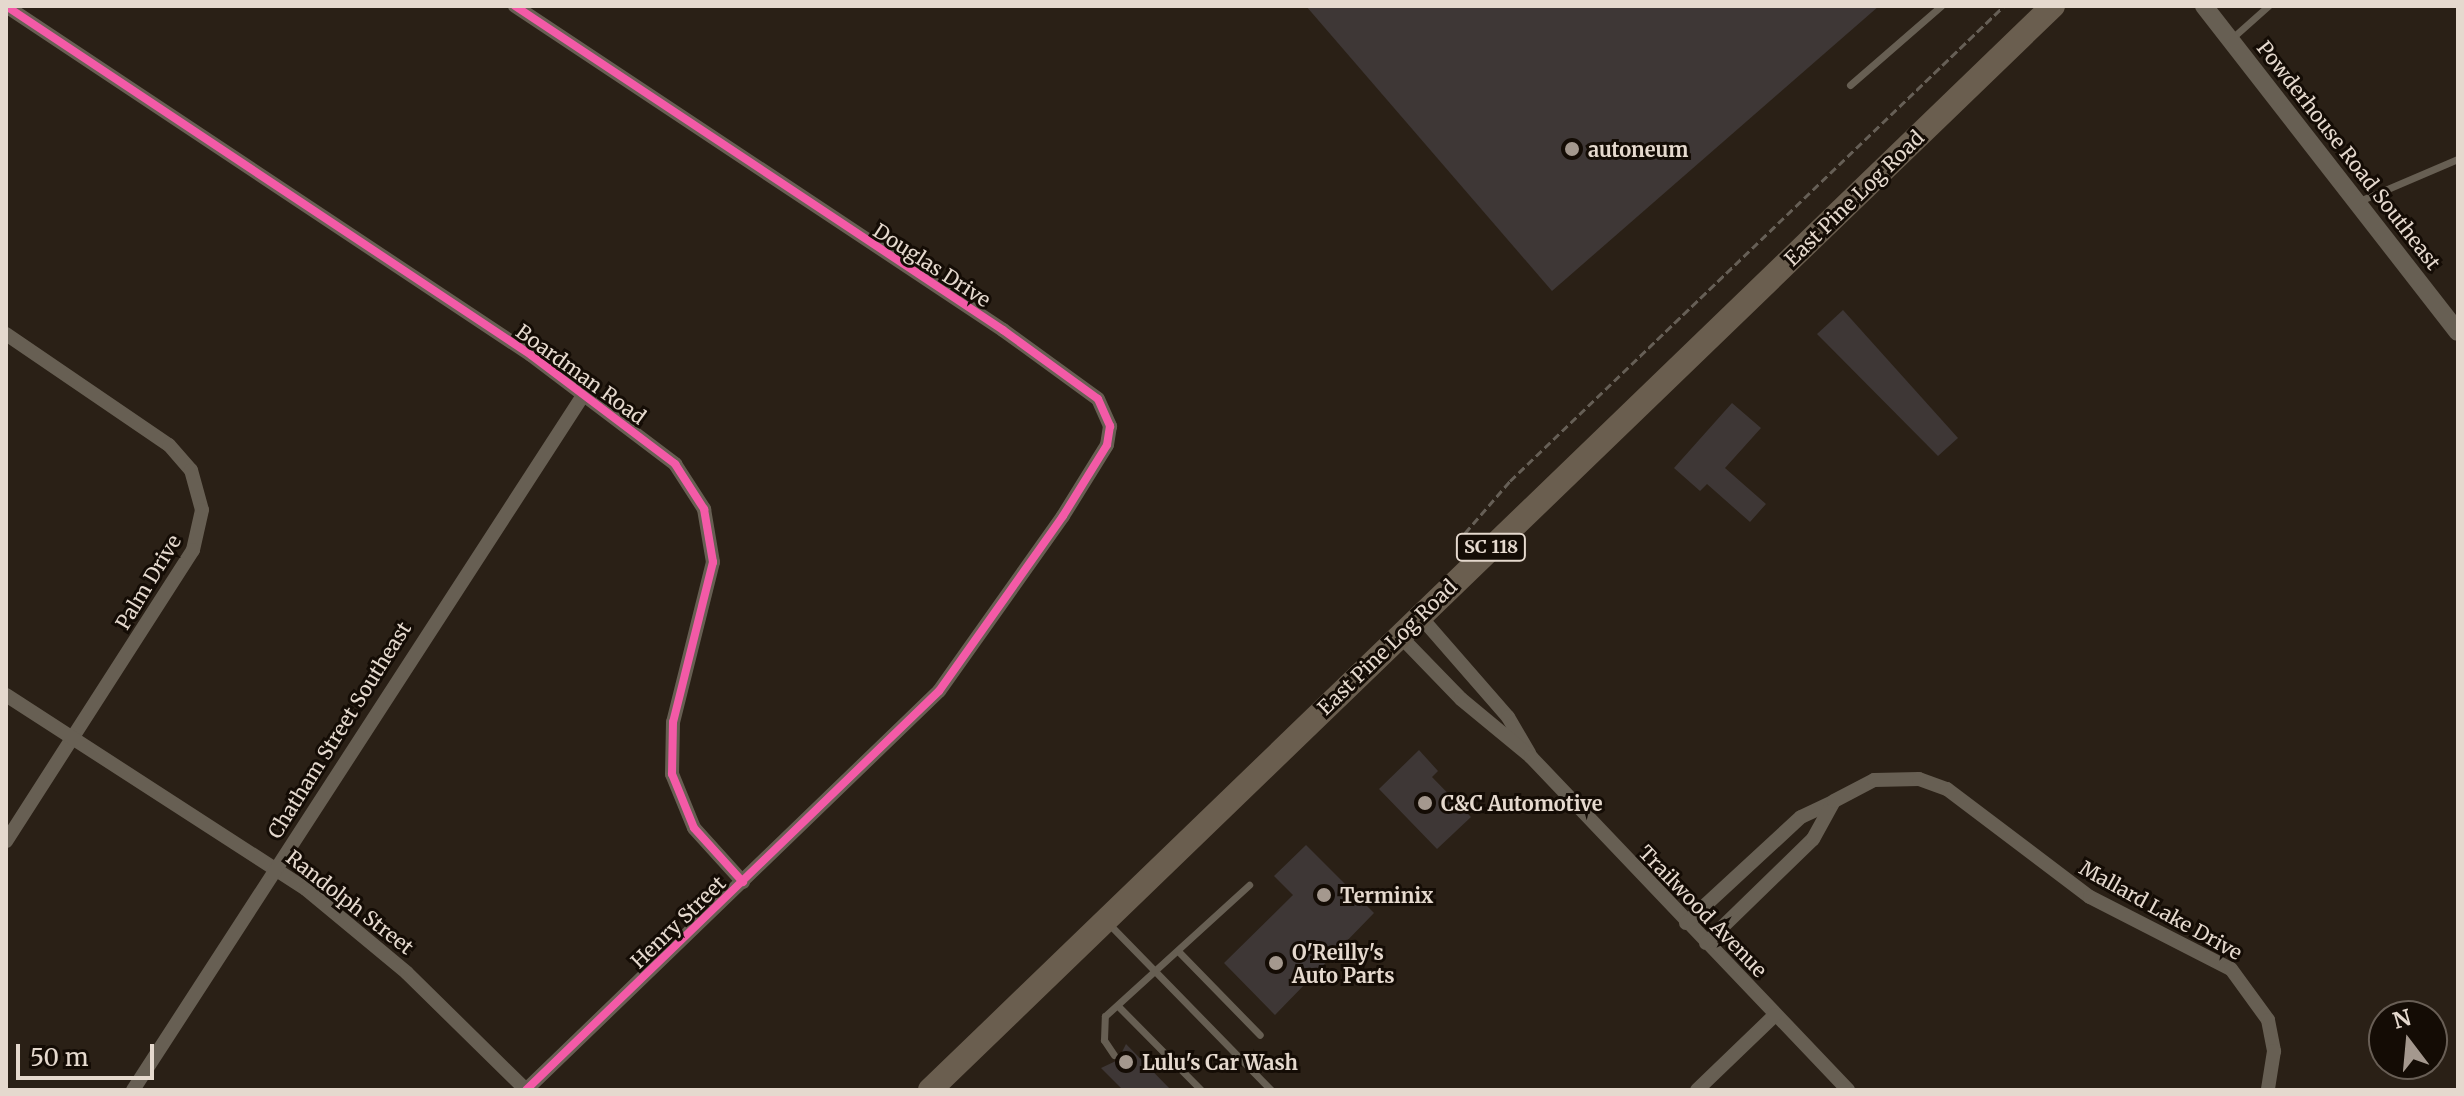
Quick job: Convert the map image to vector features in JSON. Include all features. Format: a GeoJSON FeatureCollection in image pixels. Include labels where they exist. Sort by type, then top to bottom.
{"type":"FeatureCollection","features":[{"type":"Feature","properties":{"kind":"main road","name":"East Pine Log Road"},"geometry":{"type":"LineString","coordinates":[[930,1090],[2053,6]]}},
{"type":"Feature","properties":{"kind":"street","name":"Boardman Road"},"geometry":{"type":"LineString","coordinates":[[6,6],[584,394],[675,464],[704,509],[712,580],[682,680],[670,757],[676,791],[694,828],[743,882]]}},
{"type":"Feature","properties":{"kind":"street","name":"Douglas Drive"},"geometry":{"type":"LineString","coordinates":[[515,6],[1003,330],[1098,399],[1110,435]]}},
{"type":"Feature","properties":{"kind":"street","name":"Powderhouse Road Southeast"},"geometry":{"type":"LineString","coordinates":[[2204,6],[2458,332]]}},
{"type":"Feature","properties":{"kind":"street","name":"Palm Drive"},"geometry":{"type":"LineString","coordinates":[[6,334],[169,445],[191,470],[201,496],[193,550],[6,841]]}},
{"type":"Feature","properties":{"kind":"street","name":"Chatham Street Southeast"},"geometry":{"type":"LineString","coordinates":[[133,1090],[584,394]]}},
{"type":"Feature","properties":{"kind":"street","name":"Henry Street"},"geometry":{"type":"LineString","coordinates":[[526,1090],[939,691],[1026,572],[1110,435]]}},
{"type":"Feature","properties":{"kind":"street","name":"Trailwood Avenue"},"geometry":{"type":"LineString","coordinates":[[1419,615],[1508,717],[1531,757]]}},
{"type":"Feature","properties":{"kind":"street","name":"Trailwood Avenue"},"geometry":{"type":"LineString","coordinates":[[1399,635],[1461,699],[1531,757],[1848,1090]]}},
{"type":"Feature","properties":{"kind":"street","name":"Randolph Street"},"geometry":{"type":"LineString","coordinates":[[6,695],[275,868],[407,973],[526,1090]]}},
{"type":"Feature","properties":{"kind":"street","name":"Mallard Lake Drive"},"geometry":{"type":"LineString","coordinates":[[1686,923],[1801,817],[1874,780],[1933,782],[2090,897],[2231,969],[2268,1020],[2274,1051],[2268,1090]]}},
{"type":"Feature","properties":{"kind":"street"},"geometry":{"type":"LineString","coordinates":[[1706,943],[1813,839],[1834,801]]}},
{"type":"Feature","properties":{"kind":"street"},"geometry":{"type":"LineString","coordinates":[[1697,1090],[1775,1015]]}},
{"type":"Feature","properties":{"kind":"lane"},"geometry":{"type":"LineString","coordinates":[[1850,85],[1941,6]]}},
{"type":"Feature","properties":{"kind":"lane"},"geometry":{"type":"LineString","coordinates":[[2231,39],[2268,6]]}},
{"type":"Feature","properties":{"kind":"lane"},"geometry":{"type":"LineString","coordinates":[[2357,202],[2458,159]]}},
{"type":"Feature","properties":{"kind":"lane"},"geometry":{"type":"LineString","coordinates":[[1114,1055],[1101,1026],[1118,1006],[1249,885]]}},
{"type":"Feature","properties":{"kind":"lane"},"geometry":{"type":"LineString","coordinates":[[1105,920],[1271,1090]]}},
{"type":"Feature","properties":{"kind":"lane"},"geometry":{"type":"LineString","coordinates":[[1178,951],[1260,1035]]}},
{"type":"Feature","properties":{"kind":"lane"},"geometry":{"type":"LineString","coordinates":[[1118,1006],[1201,1090]]}},
{"type":"Feature","properties":{"kind":"path"},"geometry":{"type":"LineString","coordinates":[[1447,589],[1465,533],[1510,481],[2004,6]]}},
{"type":"Feature","properties":{"kind":"building","name":"autoneum"},"geometry":{"type":"Polygon","coordinates":[[[1306,6],[1879,6],[1552,291],[1306,6]]]}},
{"type":"Feature","properties":{"kind":"building"},"geometry":{"type":"Polygon","coordinates":[[[1843,310],[1958,438],[1938,456],[1817,334],[1843,310]]]}},
{"type":"Feature","properties":{"kind":"building"},"geometry":{"type":"Polygon","coordinates":[[[1732,403],[1761,428],[1725,468],[1766,504],[1750,522],[1707,484],[1700,491],[1674,468],[1732,403]]]}},
{"type":"Feature","properties":{"kind":"building","name":"C&C Automotive"},"geometry":{"type":"Polygon","coordinates":[[[1419,750],[1438,771],[1432,777],[1471,817],[1437,849],[1379,789],[1419,750]]]}},
{"type":"Feature","properties":{"kind":"building"},"geometry":{"type":"Polygon","coordinates":[[[1306,845],[1374,913],[1275,1015],[1224,963],[1293,895],[1274,876],[1306,845]]]}},
{"type":"Feature","properties":{"kind":"building","name":"Lulu's Car Wash"},"geometry":{"type":"Polygon","coordinates":[[[1126,1044],[1171,1090],[1123,1090],[1101,1068],[1118,1060],[1126,1044]]]}},
{"type":"Feature","properties":{"kind":"cycle path"},"geometry":{"type":"LineString","coordinates":[[6,6],[531,355],[675,464],[704,509],[713,562],[673,722],[672,774],[694,828],[743,882]]}},
{"type":"Feature","properties":{"kind":"cycle path"},"geometry":{"type":"LineString","coordinates":[[515,6],[1003,330],[1098,399],[1110,426],[1107,445],[1063,516],[939,691],[526,1090]]}},
{"type":"Feature","properties":{"kind":"place","name":"autoneum"},"geometry":{"type":"Point","coordinates":[1572,149]}},
{"type":"Feature","properties":{"kind":"place","name":"C&C Automotive"},"geometry":{"type":"Point","coordinates":[1425,803]}},
{"type":"Feature","properties":{"kind":"place","name":"Terminix"},"geometry":{"type":"Point","coordinates":[1324,895]}},
{"type":"Feature","properties":{"kind":"place","name":"O'Reilly's Auto Parts"},"geometry":{"type":"Point","coordinates":[1276,963]}},
{"type":"Feature","properties":{"kind":"place","name":"Lulu's Car Wash"},"geometry":{"type":"Point","coordinates":[1126,1062]}}]}
